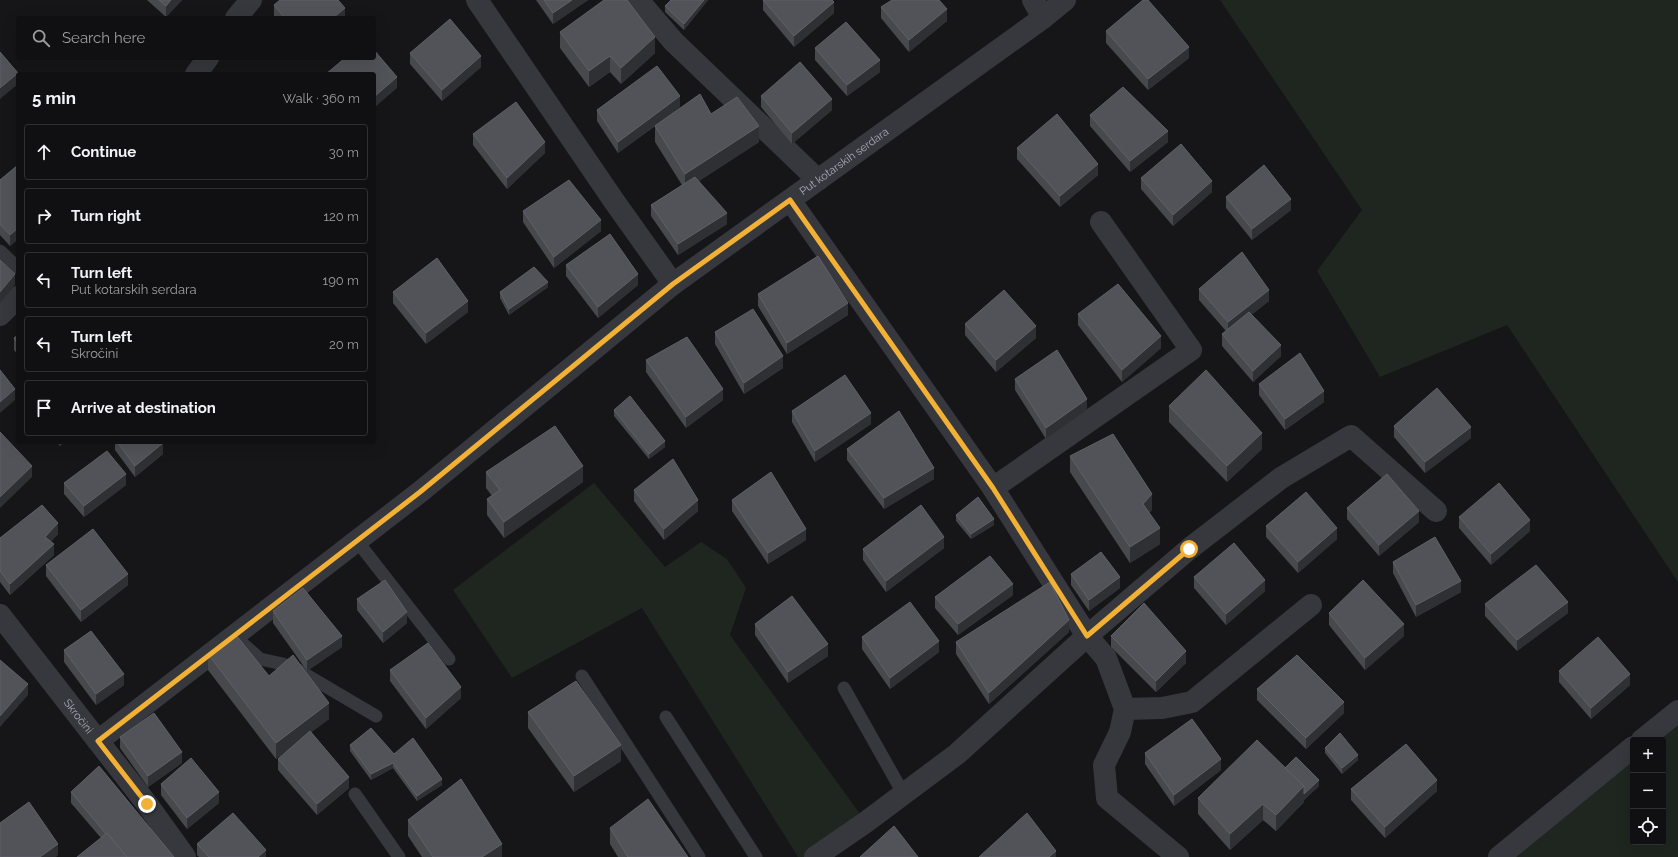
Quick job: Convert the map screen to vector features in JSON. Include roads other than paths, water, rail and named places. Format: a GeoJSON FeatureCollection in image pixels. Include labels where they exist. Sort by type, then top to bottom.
{"type":"FeatureCollection","features":[{"type":"Feature","properties":{"kind":"street"},"geometry":{"type":"LineString","coordinates":[[238,16],[251,0]]}},
{"type":"Feature","properties":{"kind":"street"},"geometry":{"type":"LineString","coordinates":[[478,0],[614,201],[673,284]]}},
{"type":"Feature","properties":{"kind":"street"},"geometry":{"type":"LineString","coordinates":[[638,0],[674,42],[818,180]]}},
{"type":"Feature","properties":{"kind":"street","name":"Put kotarskih serdara"},"geometry":{"type":"LineString","coordinates":[[98,741],[420,492],[673,284],[818,180],[1038,9],[1065,0]]}},
{"type":"Feature","properties":{"kind":"street"},"geometry":{"type":"LineString","coordinates":[[198,72],[206,60]]}},
{"type":"Feature","properties":{"kind":"street"},"geometry":{"type":"LineString","coordinates":[[790,200],[993,488],[1087,636],[1106,658],[1125,709],[1120,732],[1104,765],[1107,798],[1178,857]]}},
{"type":"Feature","properties":{"kind":"street"},"geometry":{"type":"LineString","coordinates":[[993,488],[1191,350],[1101,222]]}},
{"type":"Feature","properties":{"kind":"street"},"geometry":{"type":"LineString","coordinates":[[0,315],[16,299]]}},
{"type":"Feature","properties":{"kind":"street"},"geometry":{"type":"LineString","coordinates":[[815,857],[957,754],[1087,636],[1189,549],[1281,478],[1351,436],[1436,511]]}},
{"type":"Feature","properties":{"kind":"street"},"geometry":{"type":"LineString","coordinates":[[1125,709],[1162,708],[1192,702],[1311,605]]}},
{"type":"Feature","properties":{"kind":"street","name":"Skročini"},"geometry":{"type":"LineString","coordinates":[[0,615],[147,804],[185,857]]}},
{"type":"Feature","properties":{"kind":"street"},"geometry":{"type":"LineString","coordinates":[[1646,737],[1678,710]]}},
{"type":"Feature","properties":{"kind":"street"},"geometry":{"type":"LineString","coordinates":[[1499,857],[1630,749]]}},
{"type":"Feature","properties":{"kind":"lane"},"geometry":{"type":"LineString","coordinates":[[0,251],[16,266]]}},
{"type":"Feature","properties":{"kind":"lane"},"geometry":{"type":"LineString","coordinates":[[357,541],[448,659]]}},
{"type":"Feature","properties":{"kind":"lane"},"geometry":{"type":"LineString","coordinates":[[234,636],[260,659],[283,664],[298,670],[376,716]]}},
{"type":"Feature","properties":{"kind":"lane"},"geometry":{"type":"LineString","coordinates":[[582,676],[699,857]]}},
{"type":"Feature","properties":{"kind":"lane"},"geometry":{"type":"LineString","coordinates":[[844,688],[903,793]]}},
{"type":"Feature","properties":{"kind":"lane"},"geometry":{"type":"LineString","coordinates":[[666,717],[756,857]]}},
{"type":"Feature","properties":{"kind":"lane"},"geometry":{"type":"LineString","coordinates":[[355,794],[399,857]]}}]}
